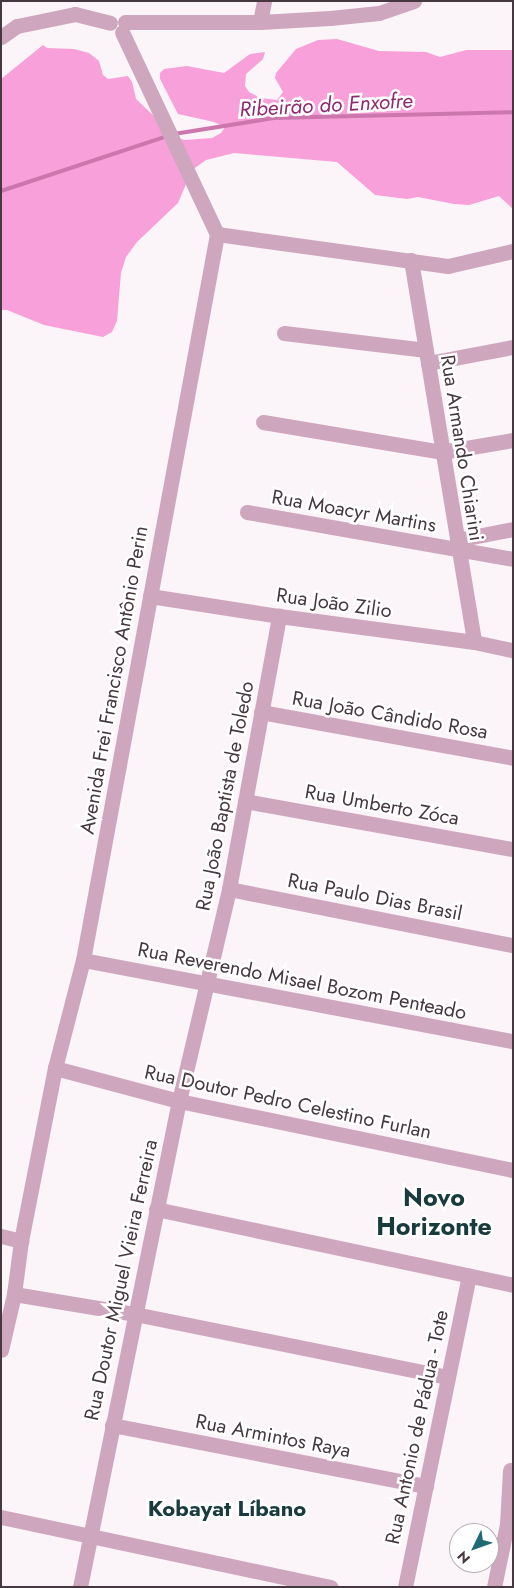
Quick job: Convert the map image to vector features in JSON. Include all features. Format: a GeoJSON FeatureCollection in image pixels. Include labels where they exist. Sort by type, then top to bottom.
{"type":"FeatureCollection","features":[{"type":"Feature","properties":{"kind":"street"},"geometry":{"type":"LineString","coordinates":[[260,22],[264,1]]}},
{"type":"Feature","properties":{"kind":"street"},"geometry":{"type":"LineString","coordinates":[[1,37],[17,26],[75,14],[119,26],[260,22],[379,12],[414,1]]}},
{"type":"Feature","properties":{"kind":"street"},"geometry":{"type":"LineString","coordinates":[[119,26],[217,234],[448,266],[513,251]]}},
{"type":"Feature","properties":{"kind":"street","name":"Avenida Frei Francisco Antônio Perin"},"geometry":{"type":"LineString","coordinates":[[1,1350],[14,1294],[21,1241],[55,1068],[83,960],[217,234]]}},
{"type":"Feature","properties":{"kind":"street","name":"Rua Armando Chiarini"},"geometry":{"type":"LineString","coordinates":[[411,260],[474,642]]}},
{"type":"Feature","properties":{"kind":"street"},"geometry":{"type":"LineString","coordinates":[[284,333],[427,357],[513,347]]}},
{"type":"Feature","properties":{"kind":"street"},"geometry":{"type":"LineString","coordinates":[[263,422],[442,452],[513,440]]}},
{"type":"Feature","properties":{"kind":"street","name":"Rua Moacyr Martins"},"geometry":{"type":"LineString","coordinates":[[247,512],[458,545],[513,559]]}},
{"type":"Feature","properties":{"kind":"street"},"geometry":{"type":"LineString","coordinates":[[458,545],[513,529]]}},
{"type":"Feature","properties":{"kind":"street","name":"Rua João Zilio"},"geometry":{"type":"LineString","coordinates":[[150,596],[279,616],[474,642],[513,650]]}},
{"type":"Feature","properties":{"kind":"street","name":"Rua João Baptista de Toledo"},"geometry":{"type":"LineString","coordinates":[[208,983],[229,889],[279,616]]}},
{"type":"Feature","properties":{"kind":"street","name":"Rua João Cândido Rosa"},"geometry":{"type":"LineString","coordinates":[[261,712],[513,758]]}},
{"type":"Feature","properties":{"kind":"street","name":"Rua Umberto Zóca"},"geometry":{"type":"LineString","coordinates":[[245,801],[513,849]]}},
{"type":"Feature","properties":{"kind":"street","name":"Rua Paulo Dias Brasil"},"geometry":{"type":"LineString","coordinates":[[229,889],[513,945]]}},
{"type":"Feature","properties":{"kind":"street","name":"Rua Reverendo Misael Bozom Penteado"},"geometry":{"type":"LineString","coordinates":[[83,960],[513,1041]]}},
{"type":"Feature","properties":{"kind":"street","name":"Rua Doutor Miguel Vieira Ferreira"},"geometry":{"type":"LineString","coordinates":[[80,1587],[179,1101],[208,983]]}},
{"type":"Feature","properties":{"kind":"street","name":"Rua Doutor Pedro Celestino Furlan"},"geometry":{"type":"LineString","coordinates":[[55,1068],[179,1101],[513,1170]]}},
{"type":"Feature","properties":{"kind":"street"},"geometry":{"type":"LineString","coordinates":[[156,1210],[513,1284]]}},
{"type":"Feature","properties":{"kind":"street"},"geometry":{"type":"LineString","coordinates":[[1,1236],[21,1241]]}},
{"type":"Feature","properties":{"kind":"street","name":"Rua Antonio de Pádua - Tote"},"geometry":{"type":"LineString","coordinates":[[405,1587],[469,1276]]}},
{"type":"Feature","properties":{"kind":"street"},"geometry":{"type":"LineString","coordinates":[[14,1294],[135,1314],[447,1377]]}},
{"type":"Feature","properties":{"kind":"street","name":"Rua Armintos Raya"},"geometry":{"type":"LineString","coordinates":[[112,1425],[426,1486]]}},
{"type":"Feature","properties":{"kind":"street"},"geometry":{"type":"LineString","coordinates":[[494,1587],[507,1524],[510,1470]]}},
{"type":"Feature","properties":{"kind":"street"},"geometry":{"type":"LineString","coordinates":[[1,1517],[331,1587]]}},
{"type":"Feature","properties":{"kind":"shaded area"},"geometry":{"type":"Polygon","coordinates":[[[337,39],[379,51],[426,52],[440,57],[466,50],[513,50],[513,209],[499,196],[469,205],[418,197],[407,199],[375,195],[337,162],[234,153],[206,160],[192,170],[178,203],[137,242],[126,257],[121,273],[117,321],[112,332],[103,337],[44,325],[7,310],[1,310],[1,79],[43,45],[47,48],[74,49],[89,53],[99,61],[103,75],[108,79],[128,76],[132,82],[136,99],[177,138],[185,140],[212,138],[221,133],[225,127],[214,122],[178,114],[160,79],[160,73],[164,69],[187,66],[224,73],[250,54],[265,52],[263,59],[246,74],[245,86],[249,92],[261,98],[277,100],[283,92],[275,78],[276,73],[296,49],[318,40],[337,39]]]}},
{"type":"Feature","properties":{"kind":"waterway","name":"Ribeirão do Enxofre"},"geometry":{"type":"LineString","coordinates":[[174,134],[274,118],[513,112]]}},
{"type":"Feature","properties":{"kind":"waterway","name":"Ribeirão do Enxofre"},"geometry":{"type":"LineString","coordinates":[[1,191],[167,136]]}},
{"type":"Feature","properties":{"kind":"district","name":"Novo Horizonte"},"geometry":{"type":"Point","coordinates":[434,1212]}},
{"type":"Feature","properties":{"kind":"district","name":"Kobayat Líbano"},"geometry":{"type":"Point","coordinates":[227,1509]}}]}
